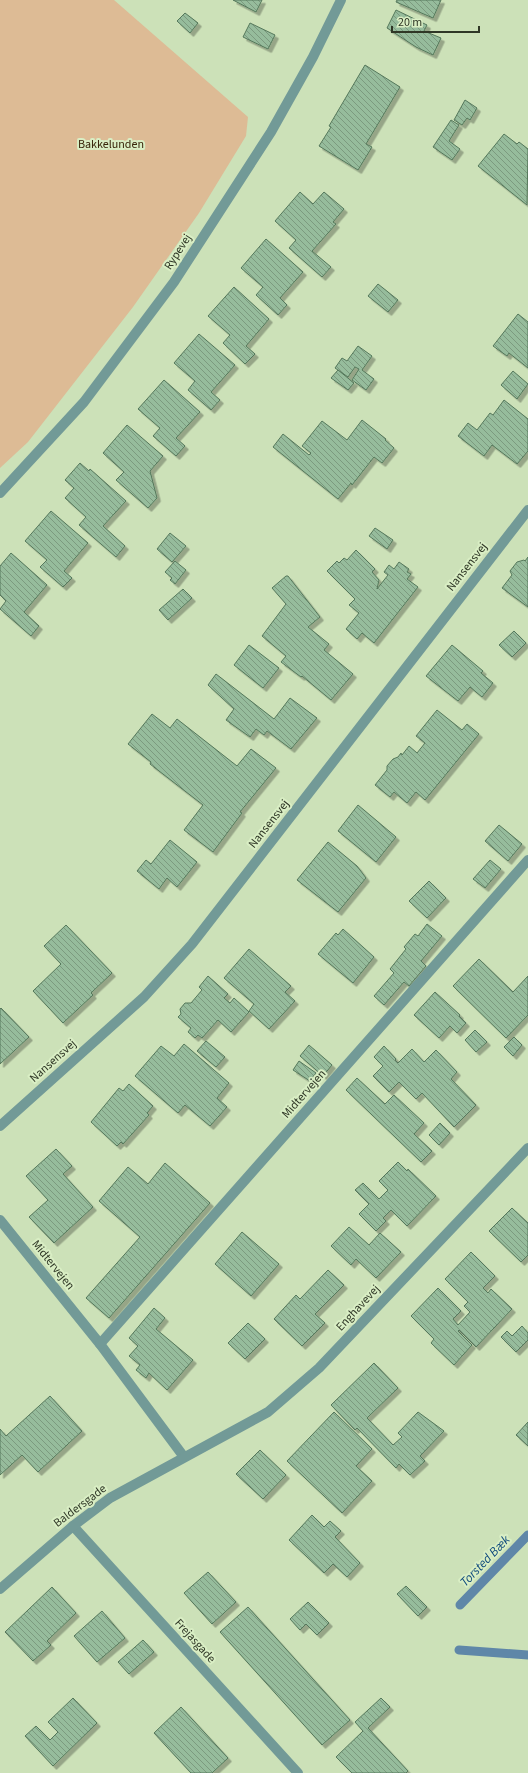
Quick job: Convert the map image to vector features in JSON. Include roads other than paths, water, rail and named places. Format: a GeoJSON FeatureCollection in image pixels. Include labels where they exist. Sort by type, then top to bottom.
{"type":"FeatureCollection","features":[{"type":"Feature","properties":{"kind":"street","name":"Rypevej"},"geometry":{"type":"LineString","coordinates":[[0,493],[84,402],[174,282],[271,132],[313,57],[341,0]]}},
{"type":"Feature","properties":{"kind":"street","name":"Nansensvej"},"geometry":{"type":"LineString","coordinates":[[0,1126],[144,997],[192,944],[528,510]]}},
{"type":"Feature","properties":{"kind":"street","name":"Midtervejen"},"geometry":{"type":"LineString","coordinates":[[100,1344],[528,860]]}},
{"type":"Feature","properties":{"kind":"street","name":"Enghavevej"},"geometry":{"type":"LineString","coordinates":[[184,1457],[268,1412],[319,1368],[528,1148]]}},
{"type":"Feature","properties":{"kind":"street","name":"Midtervejen"},"geometry":{"type":"LineString","coordinates":[[0,1220],[100,1344],[184,1457]]}},
{"type":"Feature","properties":{"kind":"street","name":"Baldersgade"},"geometry":{"type":"LineString","coordinates":[[0,1589],[73,1526],[110,1498],[184,1457]]}},
{"type":"Feature","properties":{"kind":"street","name":"Frejasgade"},"geometry":{"type":"LineString","coordinates":[[73,1526],[298,1773]]}},
{"type":"Feature","properties":{"kind":"waterway","name":"Torsted Bæk"},"geometry":{"type":"LineString","coordinates":[[460,1605],[528,1535]]}},
{"type":"Feature","properties":{"kind":"waterway"},"geometry":{"type":"LineString","coordinates":[[459,1650],[528,1655]]}},
{"type":"Feature","properties":{"kind":"park label","name":"Bakkelunden"},"geometry":{"type":"Point","coordinates":[111,144]}}]}
